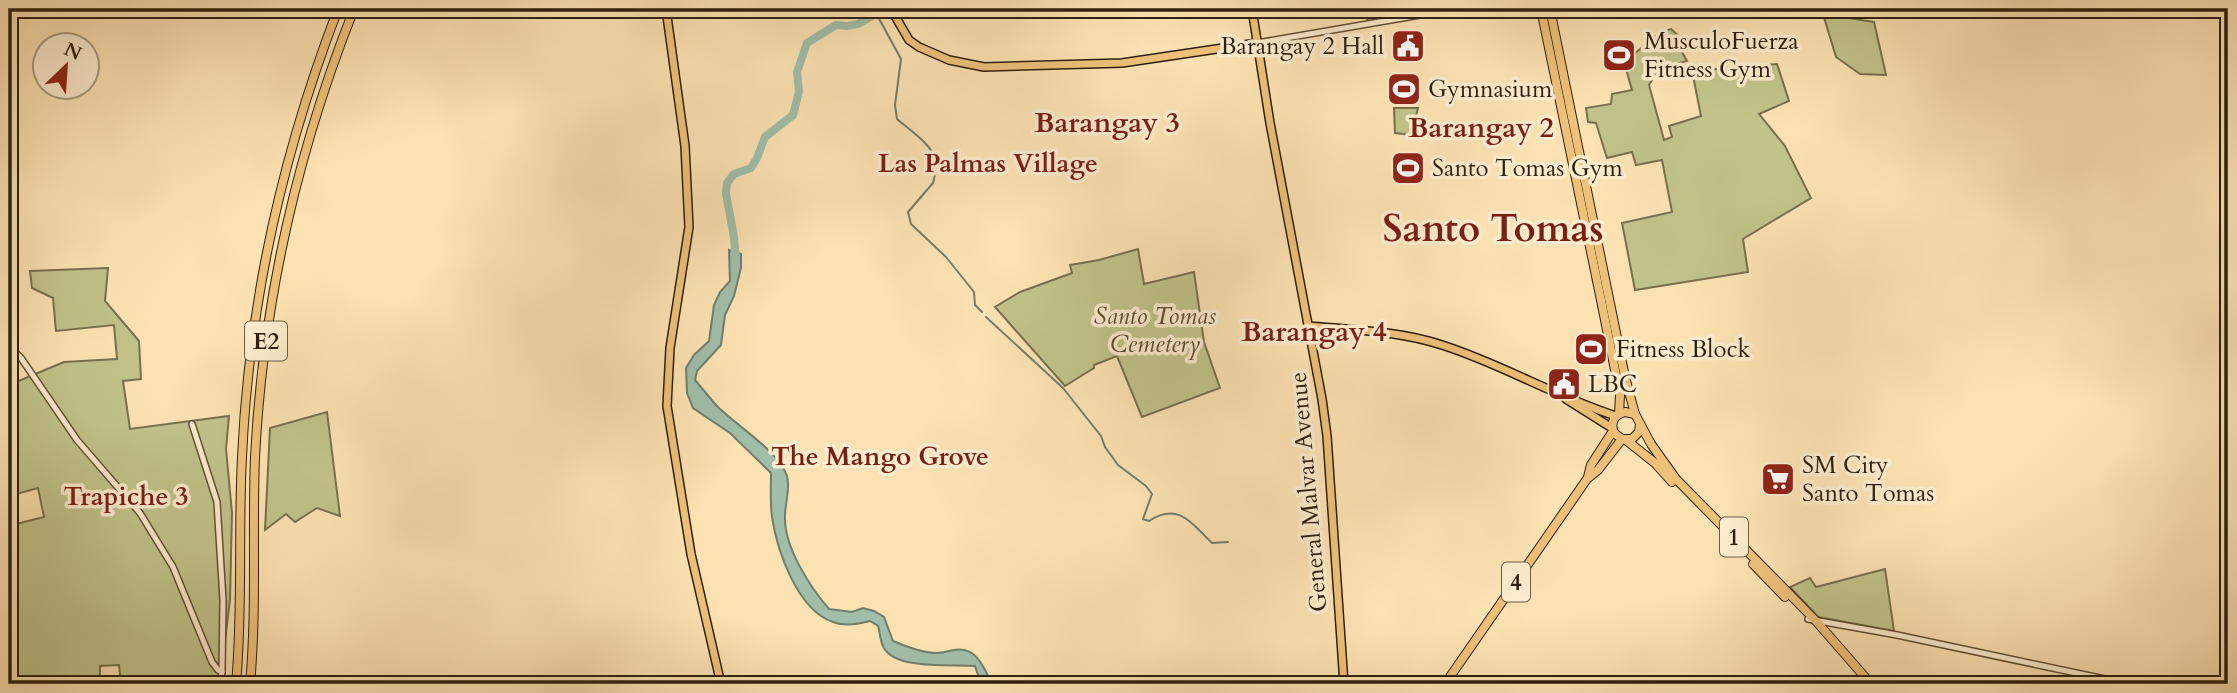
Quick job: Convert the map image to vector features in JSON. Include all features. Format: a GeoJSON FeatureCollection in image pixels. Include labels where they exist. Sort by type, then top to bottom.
{"type":"FeatureCollection","features":[{"type":"Feature","properties":{"kind":"highway","name":"E2"},"geometry":{"type":"LineString","coordinates":[[236,684],[242,456],[258,300],[270,234],[292,143],[338,9]]}},
{"type":"Feature","properties":{"kind":"highway","name":"E2"},"geometry":{"type":"LineString","coordinates":[[250,684],[256,456],[271,304],[282,241],[309,137],[354,9]]}},
{"type":"Feature","properties":{"kind":"highway"},"geometry":{"type":"LineString","coordinates":[[1541,9],[1620,395],[1613,430]]}},
{"type":"Feature","properties":{"kind":"highway","name":"1"},"geometry":{"type":"LineString","coordinates":[[1550,9],[1625,377],[1635,414],[1656,452],[1676,480],[1871,684]]}},
{"type":"Feature","properties":{"kind":"highway"},"geometry":{"type":"LineString","coordinates":[[1617,415],[1628,412],[1635,414]]}},
{"type":"Feature","properties":{"kind":"highway"},"geometry":{"type":"LineString","coordinates":[[1624,440],[1636,436],[1640,424]]}},
{"type":"Feature","properties":{"kind":"highway","name":"1"},"geometry":{"type":"LineString","coordinates":[[1613,430],[1655,463],[1812,620]]}},
{"type":"Feature","properties":{"kind":"highway","name":"4"},"geometry":{"type":"LineString","coordinates":[[1587,480],[1591,465],[1613,430]]}},
{"type":"Feature","properties":{"kind":"highway","name":"4"},"geometry":{"type":"LineString","coordinates":[[1445,684],[1587,480],[1624,440]]}},
{"type":"Feature","properties":{"kind":"main road"},"geometry":{"type":"LineString","coordinates":[[666,9],[685,146],[689,227],[670,348],[667,406],[691,554],[721,684]]}},
{"type":"Feature","properties":{"kind":"main road","name":"General Malvar Avenue"},"geometry":{"type":"LineString","coordinates":[[1252,9],[1270,122],[1317,363],[1327,436],[1345,684]]}},
{"type":"Feature","properties":{"kind":"main road"},"geometry":{"type":"LineString","coordinates":[[893,12],[909,40],[919,47],[949,60],[1000,68],[1122,63],[1258,43]]}},
{"type":"Feature","properties":{"kind":"main road"},"geometry":{"type":"LineString","coordinates":[[1309,326],[1388,332],[1440,344],[1476,356],[1560,394],[1617,415]]}},
{"type":"Feature","properties":{"kind":"main road"},"geometry":{"type":"LineString","coordinates":[[1560,394],[1613,430]]}},
{"type":"Feature","properties":{"kind":"street"},"geometry":{"type":"LineString","coordinates":[[1258,43],[1470,9]]}},
{"type":"Feature","properties":{"kind":"street"},"geometry":{"type":"LineString","coordinates":[[9,346],[21,358],[77,440],[140,513],[173,567],[212,662],[222,672]]}},
{"type":"Feature","properties":{"kind":"street"},"geometry":{"type":"LineString","coordinates":[[192,424],[218,502],[223,600],[220,684]]}},
{"type":"Feature","properties":{"kind":"street"},"geometry":{"type":"LineString","coordinates":[[1812,620],[1958,647],[2129,684]]}},
{"type":"Feature","properties":{"kind":"green space"},"geometry":{"type":"Polygon","coordinates":[[[1365,9],[1417,9],[1417,10],[1367,19],[1365,9]]]}},
{"type":"Feature","properties":{"kind":"green space"},"geometry":{"type":"Polygon","coordinates":[[[1833,9],[1847,9],[1848,18],[1874,22],[1886,75],[1860,74],[1836,57],[1823,14],[1833,13],[1833,9]]]}},
{"type":"Feature","properties":{"kind":"green space"},"geometry":{"type":"Polygon","coordinates":[[[1671,29],[1681,38],[1675,47],[1687,61],[1659,69],[1649,85],[1664,140],[1672,137],[1669,126],[1701,116],[1692,71],[1777,64],[1789,101],[1759,114],[1785,146],[1811,198],[1743,239],[1748,272],[1635,290],[1622,223],[1672,212],[1662,160],[1636,165],[1632,152],[1607,158],[1596,123],[1588,122],[1586,108],[1611,104],[1612,94],[1632,90],[1624,62],[1661,32],[1671,29]]]}},
{"type":"Feature","properties":{"kind":"green space"},"geometry":{"type":"Polygon","coordinates":[[[1394,108],[1418,108],[1411,135],[1395,133],[1394,108]]]}},
{"type":"Feature","properties":{"kind":"green space","name":"Santo Tomas Cemetery"},"geometry":{"type":"Polygon","coordinates":[[[1138,249],[1144,284],[1194,272],[1204,342],[1220,388],[1142,417],[1117,356],[1094,365],[1094,368],[1065,386],[995,307],[1020,292],[1072,273],[1070,265],[1138,249]]]}},
{"type":"Feature","properties":{"kind":"green space"},"geometry":{"type":"Polygon","coordinates":[[[108,268],[105,301],[139,341],[141,379],[123,381],[130,429],[229,416],[226,449],[232,513],[230,599],[220,684],[171,684],[170,679],[121,684],[119,665],[100,666],[100,684],[9,684],[9,513],[16,524],[44,517],[38,488],[9,496],[9,385],[64,362],[117,359],[114,325],[56,331],[53,298],[32,288],[30,271],[108,268]]]}},
{"type":"Feature","properties":{"kind":"green space"},"geometry":{"type":"Polygon","coordinates":[[[327,412],[340,516],[317,508],[295,522],[286,514],[265,530],[270,428],[327,412]]]}},
{"type":"Feature","properties":{"kind":"green space"},"geometry":{"type":"Polygon","coordinates":[[[1885,569],[1894,631],[1818,617],[1790,587],[1810,578],[1816,587],[1885,569]]]}},
{"type":"Feature","properties":{"kind":"shaded area"},"geometry":{"type":"Polygon","coordinates":[[[729,250],[741,254],[741,268],[734,296],[725,315],[721,345],[697,371],[695,380],[716,405],[766,448],[782,467],[788,481],[786,530],[794,554],[807,579],[829,609],[852,612],[863,608],[884,617],[893,641],[926,652],[969,651],[979,660],[992,684],[981,684],[975,666],[900,660],[884,648],[878,626],[870,621],[847,625],[833,622],[820,615],[799,592],[784,562],[775,530],[771,506],[771,473],[730,433],[693,408],[687,393],[686,368],[694,355],[709,341],[714,305],[720,292],[730,281],[729,250]]]}},
{"type":"Feature","properties":{"kind":"waterway"},"geometry":{"type":"LineString","coordinates":[[736,261],[726,194],[727,183],[734,174],[751,168],[765,137],[793,115],[799,92],[797,72],[807,43],[836,25],[858,24],[885,9]]}},
{"type":"Feature","properties":{"kind":"waterway"},"geometry":{"type":"LineString","coordinates":[[876,13],[901,59],[895,105],[897,119],[925,143],[936,160]]}},
{"type":"Feature","properties":{"kind":"waterway"},"geometry":{"type":"LineString","coordinates":[[937,167],[933,183],[908,212],[911,224],[946,257],[974,292],[975,305],[982,312]]}},
{"type":"Feature","properties":{"kind":"waterway"},"geometry":{"type":"LineString","coordinates":[[986,317],[1063,388],[1101,436],[1105,447],[1118,465],[1146,486],[1152,494],[1143,519],[1149,521],[1160,515],[1177,514],[1192,523],[1212,543],[1228,542]]}},
{"type":"Feature","properties":{"kind":"place","name":"Barangay 2 Hall"},"geometry":{"type":"Point","coordinates":[1408,46]}},
{"type":"Feature","properties":{"kind":"place","name":"MusculoFuerza Fitness Gym"},"geometry":{"type":"Point","coordinates":[1619,55]}},
{"type":"Feature","properties":{"kind":"place","name":"Gymnasium"},"geometry":{"type":"Point","coordinates":[1404,89]}},
{"type":"Feature","properties":{"kind":"place","name":"Santo Tomas Gym"},"geometry":{"type":"Point","coordinates":[1408,168]}},
{"type":"Feature","properties":{"kind":"place","name":"Fitness Block"},"geometry":{"type":"Point","coordinates":[1591,349]}},
{"type":"Feature","properties":{"kind":"place","name":"LBC"},"geometry":{"type":"Point","coordinates":[1564,384]}},
{"type":"Feature","properties":{"kind":"place","name":"SM City Santo Tomas"},"geometry":{"type":"Point","coordinates":[1778,479]}},
{"type":"Feature","properties":{"kind":"district","name":"Barangay 3"},"geometry":{"type":"Point","coordinates":[1107,122]}},
{"type":"Feature","properties":{"kind":"district","name":"Barangay 2"},"geometry":{"type":"Point","coordinates":[1481,127]}},
{"type":"Feature","properties":{"kind":"district","name":"Las Palmas Village"},"geometry":{"type":"Point","coordinates":[988,163]}},
{"type":"Feature","properties":{"kind":"district","name":"Santo Tomas"},"geometry":{"type":"Point","coordinates":[1493,228]}},
{"type":"Feature","properties":{"kind":"district","name":"Barangay 4"},"geometry":{"type":"Point","coordinates":[1314,331]}},
{"type":"Feature","properties":{"kind":"district","name":"The Mango Grove"},"geometry":{"type":"Point","coordinates":[880,456]}},
{"type":"Feature","properties":{"kind":"district","name":"Trapiche 3"},"geometry":{"type":"Point","coordinates":[126,496]}}]}
